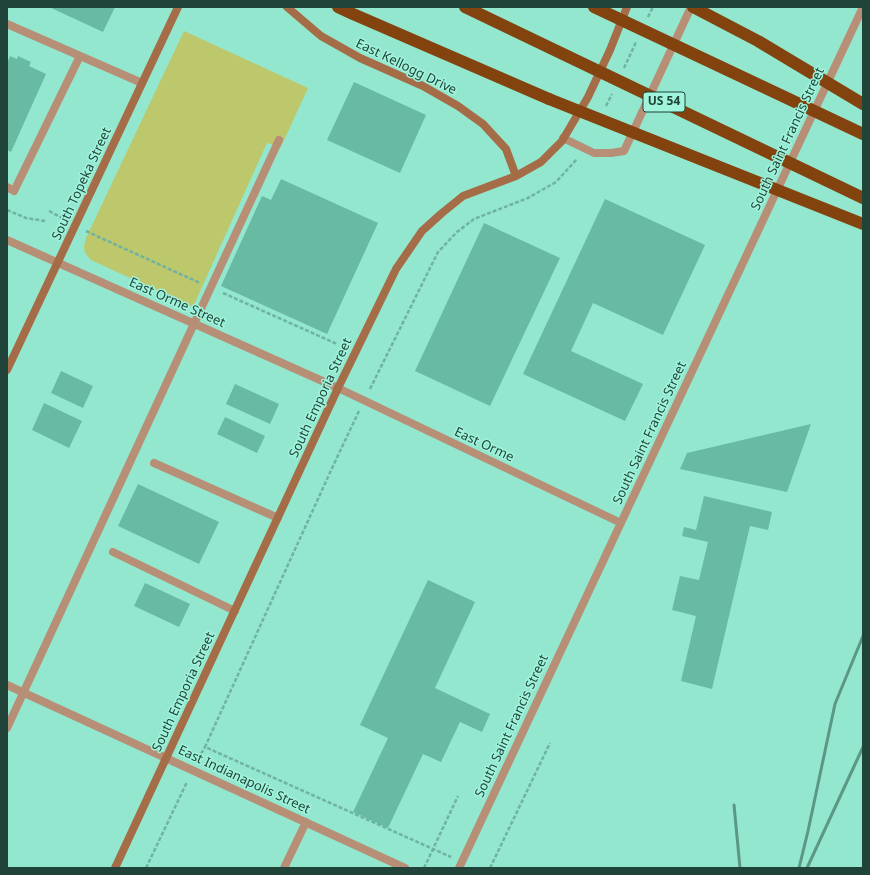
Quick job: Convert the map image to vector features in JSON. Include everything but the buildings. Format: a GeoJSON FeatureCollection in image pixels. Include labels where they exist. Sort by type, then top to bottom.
{"type":"FeatureCollection","features":[{"type":"Feature","properties":{"kind":"highway"},"geometry":{"type":"LineString","coordinates":[[338,7],[549,99],[863,224]]}},
{"type":"Feature","properties":{"kind":"highway","name":"US 54"},"geometry":{"type":"LineString","coordinates":[[465,7],[863,198]]}},
{"type":"Feature","properties":{"kind":"highway"},"geometry":{"type":"LineString","coordinates":[[594,7],[863,134]]}},
{"type":"Feature","properties":{"kind":"highway"},"geometry":{"type":"LineString","coordinates":[[692,7],[758,41],[863,104]]}},
{"type":"Feature","properties":{"kind":"street","name":"South Topeka Street"},"geometry":{"type":"LineString","coordinates":[[7,370],[178,7]]}},
{"type":"Feature","properties":{"kind":"street","name":"East Kellogg Drive"},"geometry":{"type":"LineString","coordinates":[[287,7],[321,36],[334,44],[360,58],[424,86],[458,106],[483,124],[506,148],[516,176]]}},
{"type":"Feature","properties":{"kind":"street","name":"South Emporia Street"},"geometry":{"type":"LineString","coordinates":[[115,868],[338,388],[396,269],[422,231],[463,196],[516,176],[541,162],[562,141],[588,97],[610,50],[627,7]]}},
{"type":"Feature","properties":{"kind":"street"},"geometry":{"type":"LineString","coordinates":[[563,138],[594,152],[611,153],[624,151],[692,7]]}},
{"type":"Feature","properties":{"kind":"street","name":"South Saint Francis Street"},"geometry":{"type":"LineString","coordinates":[[460,865],[863,7]]}},
{"type":"Feature","properties":{"kind":"street"},"geometry":{"type":"LineString","coordinates":[[7,24],[142,83]]}},
{"type":"Feature","properties":{"kind":"street"},"geometry":{"type":"LineString","coordinates":[[7,187],[14,191],[80,56]]}},
{"type":"Feature","properties":{"kind":"street"},"geometry":{"type":"LineString","coordinates":[[7,728],[279,140]]}},
{"type":"Feature","properties":{"kind":"street","name":"East Orme Street"},"geometry":{"type":"LineString","coordinates":[[7,240],[338,388]]}},
{"type":"Feature","properties":{"kind":"street","name":"East Orme"},"geometry":{"type":"LineString","coordinates":[[338,388],[621,523]]}},
{"type":"Feature","properties":{"kind":"street"},"geometry":{"type":"LineString","coordinates":[[154,463],[278,518]]}},
{"type":"Feature","properties":{"kind":"street"},"geometry":{"type":"LineString","coordinates":[[113,552],[235,611]]}},
{"type":"Feature","properties":{"kind":"street","name":"East Indianapolis Street"},"geometry":{"type":"LineString","coordinates":[[7,685],[405,868]]}},
{"type":"Feature","properties":{"kind":"street"},"geometry":{"type":"LineString","coordinates":[[284,868],[306,822]]}},
{"type":"Feature","properties":{"kind":"path"},"geometry":{"type":"LineString","coordinates":[[646,21],[653,7]]}},
{"type":"Feature","properties":{"kind":"path"},"geometry":{"type":"LineString","coordinates":[[623,71],[640,35]]}},
{"type":"Feature","properties":{"kind":"path"},"geometry":{"type":"LineString","coordinates":[[606,106],[613,92]]}},
{"type":"Feature","properties":{"kind":"path"},"geometry":{"type":"LineString","coordinates":[[146,868],[205,747],[333,466],[438,252],[457,232],[474,219],[528,198],[556,182],[579,157],[585,148]]}},
{"type":"Feature","properties":{"kind":"path"},"geometry":{"type":"LineString","coordinates":[[7,210],[26,218],[45,221]]}},
{"type":"Feature","properties":{"kind":"path"},"geometry":{"type":"LineString","coordinates":[[490,868],[550,743]]}},
{"type":"Feature","properties":{"kind":"path"},"geometry":{"type":"LineString","coordinates":[[205,747],[433,849],[460,865]]}},
{"type":"Feature","properties":{"kind":"path"},"geometry":{"type":"LineString","coordinates":[[424,868],[458,796]]}},
{"type":"Feature","properties":{"kind":"green space"},"geometry":{"type":"Polygon","coordinates":[[[184,31],[308,88],[281,147],[267,143],[193,307],[91,260],[85,253],[84,246],[86,238],[184,31]]]}},
{"type":"Feature","properties":{"kind":"railway"},"geometry":{"type":"LineString","coordinates":[[799,868],[835,704],[863,636]]}},
{"type":"Feature","properties":{"kind":"railway"},"geometry":{"type":"LineString","coordinates":[[807,868],[863,747]]}},
{"type":"Feature","properties":{"kind":"railway"},"geometry":{"type":"LineString","coordinates":[[734,805],[740,868]]}}]}
